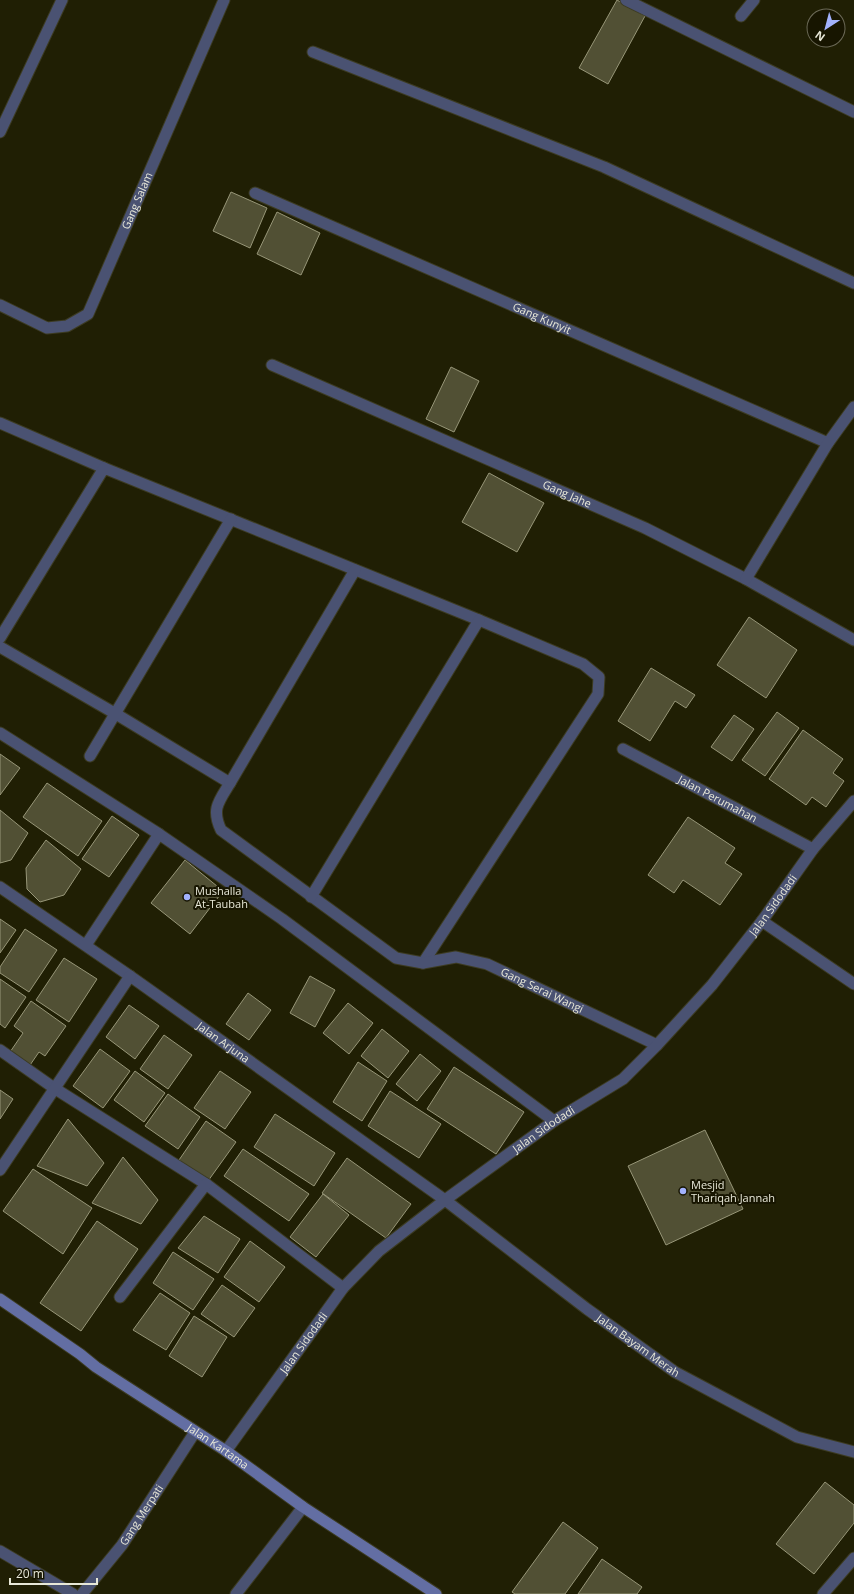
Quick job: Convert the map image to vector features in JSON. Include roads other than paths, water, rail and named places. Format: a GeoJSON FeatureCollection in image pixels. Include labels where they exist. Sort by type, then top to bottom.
{"type":"FeatureCollection","features":[{"type":"Feature","properties":{"kind":"main road","name":"Jalan Kartama"},"geometry":{"type":"LineString","coordinates":[[0,1299],[80,1354],[96,1367],[226,1451],[303,1507],[436,1594]]}},
{"type":"Feature","properties":{"kind":"street"},"geometry":{"type":"LineString","coordinates":[[0,132],[62,0]]}},
{"type":"Feature","properties":{"kind":"street","name":"Gang Salam"},"geometry":{"type":"LineString","coordinates":[[0,305],[47,328],[67,326],[88,314],[224,0]]}},
{"type":"Feature","properties":{"kind":"street"},"geometry":{"type":"LineString","coordinates":[[626,0],[854,112]]}},
{"type":"Feature","properties":{"kind":"street"},"geometry":{"type":"LineString","coordinates":[[741,16],[754,0]]}},
{"type":"Feature","properties":{"kind":"street"},"geometry":{"type":"LineString","coordinates":[[313,52],[604,167],[854,283]]}},
{"type":"Feature","properties":{"kind":"street","name":"Gang Kunyit"},"geometry":{"type":"LineString","coordinates":[[255,193],[828,442]]}},
{"type":"Feature","properties":{"kind":"street","name":"Gang Jahe"},"geometry":{"type":"LineString","coordinates":[[272,366],[645,528],[746,579],[854,640]]}},
{"type":"Feature","properties":{"kind":"street"},"geometry":{"type":"LineString","coordinates":[[746,579],[828,442],[852,414]]}},
{"type":"Feature","properties":{"kind":"street"},"geometry":{"type":"LineString","coordinates":[[0,422],[104,468],[479,620],[584,664],[599,677],[598,694],[423,963],[396,958],[221,830],[216,819],[218,803],[355,570]]}},
{"type":"Feature","properties":{"kind":"street"},"geometry":{"type":"LineString","coordinates":[[0,638],[104,468]]}},
{"type":"Feature","properties":{"kind":"street"},"geometry":{"type":"LineString","coordinates":[[90,756],[231,519]]}},
{"type":"Feature","properties":{"kind":"street"},"geometry":{"type":"LineString","coordinates":[[311,897],[479,620]]}},
{"type":"Feature","properties":{"kind":"street"},"geometry":{"type":"LineString","coordinates":[[0,647],[116,714],[230,783]]}},
{"type":"Feature","properties":{"kind":"street"},"geometry":{"type":"LineString","coordinates":[[0,733],[159,834],[282,919],[554,1121]]}},
{"type":"Feature","properties":{"kind":"street","name":"Jalan Perumahan"},"geometry":{"type":"LineString","coordinates":[[623,749],[813,849]]}},
{"type":"Feature","properties":{"kind":"street","name":"Jalan Sidodadi"},"geometry":{"type":"LineString","coordinates":[[226,1451],[343,1288],[379,1251],[445,1200],[554,1121],[623,1079],[657,1045],[712,985],[762,921],[813,849],[854,801]]}},
{"type":"Feature","properties":{"kind":"street"},"geometry":{"type":"LineString","coordinates":[[86,945],[159,834]]}},
{"type":"Feature","properties":{"kind":"street","name":"Jalan Arjuna"},"geometry":{"type":"LineString","coordinates":[[0,887],[86,945],[445,1200]]}},
{"type":"Feature","properties":{"kind":"street"},"geometry":{"type":"LineString","coordinates":[[762,921],[854,984]]}},
{"type":"Feature","properties":{"kind":"street","name":"Gang Serai Wangi"},"geometry":{"type":"LineString","coordinates":[[423,963],[456,957],[487,964],[657,1045]]}},
{"type":"Feature","properties":{"kind":"street"},"geometry":{"type":"LineString","coordinates":[[0,1170],[130,976]]}},
{"type":"Feature","properties":{"kind":"street"},"geometry":{"type":"LineString","coordinates":[[0,1050],[54,1088],[206,1184],[343,1288]]}},
{"type":"Feature","properties":{"kind":"street"},"geometry":{"type":"LineString","coordinates":[[120,1297],[206,1184]]}},
{"type":"Feature","properties":{"kind":"street","name":"Jalan Bayam Merah"},"geometry":{"type":"LineString","coordinates":[[445,1200],[587,1309],[675,1372],[797,1437],[854,1452]]}},
{"type":"Feature","properties":{"kind":"street","name":"Gang Merpati"},"geometry":{"type":"LineString","coordinates":[[82,1594],[122,1545],[195,1432]]}},
{"type":"Feature","properties":{"kind":"street"},"geometry":{"type":"LineString","coordinates":[[236,1594],[303,1507]]}},
{"type":"Feature","properties":{"kind":"street"},"geometry":{"type":"LineString","coordinates":[[0,1551],[73,1594]]}},
{"type":"Feature","properties":{"kind":"street"},"geometry":{"type":"LineString","coordinates":[[823,1594],[854,1558]]}},
{"type":"Feature","properties":{"kind":"place","name":"Mushalla At-Taubah"},"geometry":{"type":"Point","coordinates":[187,897]}},
{"type":"Feature","properties":{"kind":"place","name":"Mesjid Thariqah Jannah"},"geometry":{"type":"Point","coordinates":[683,1191]}}]}
